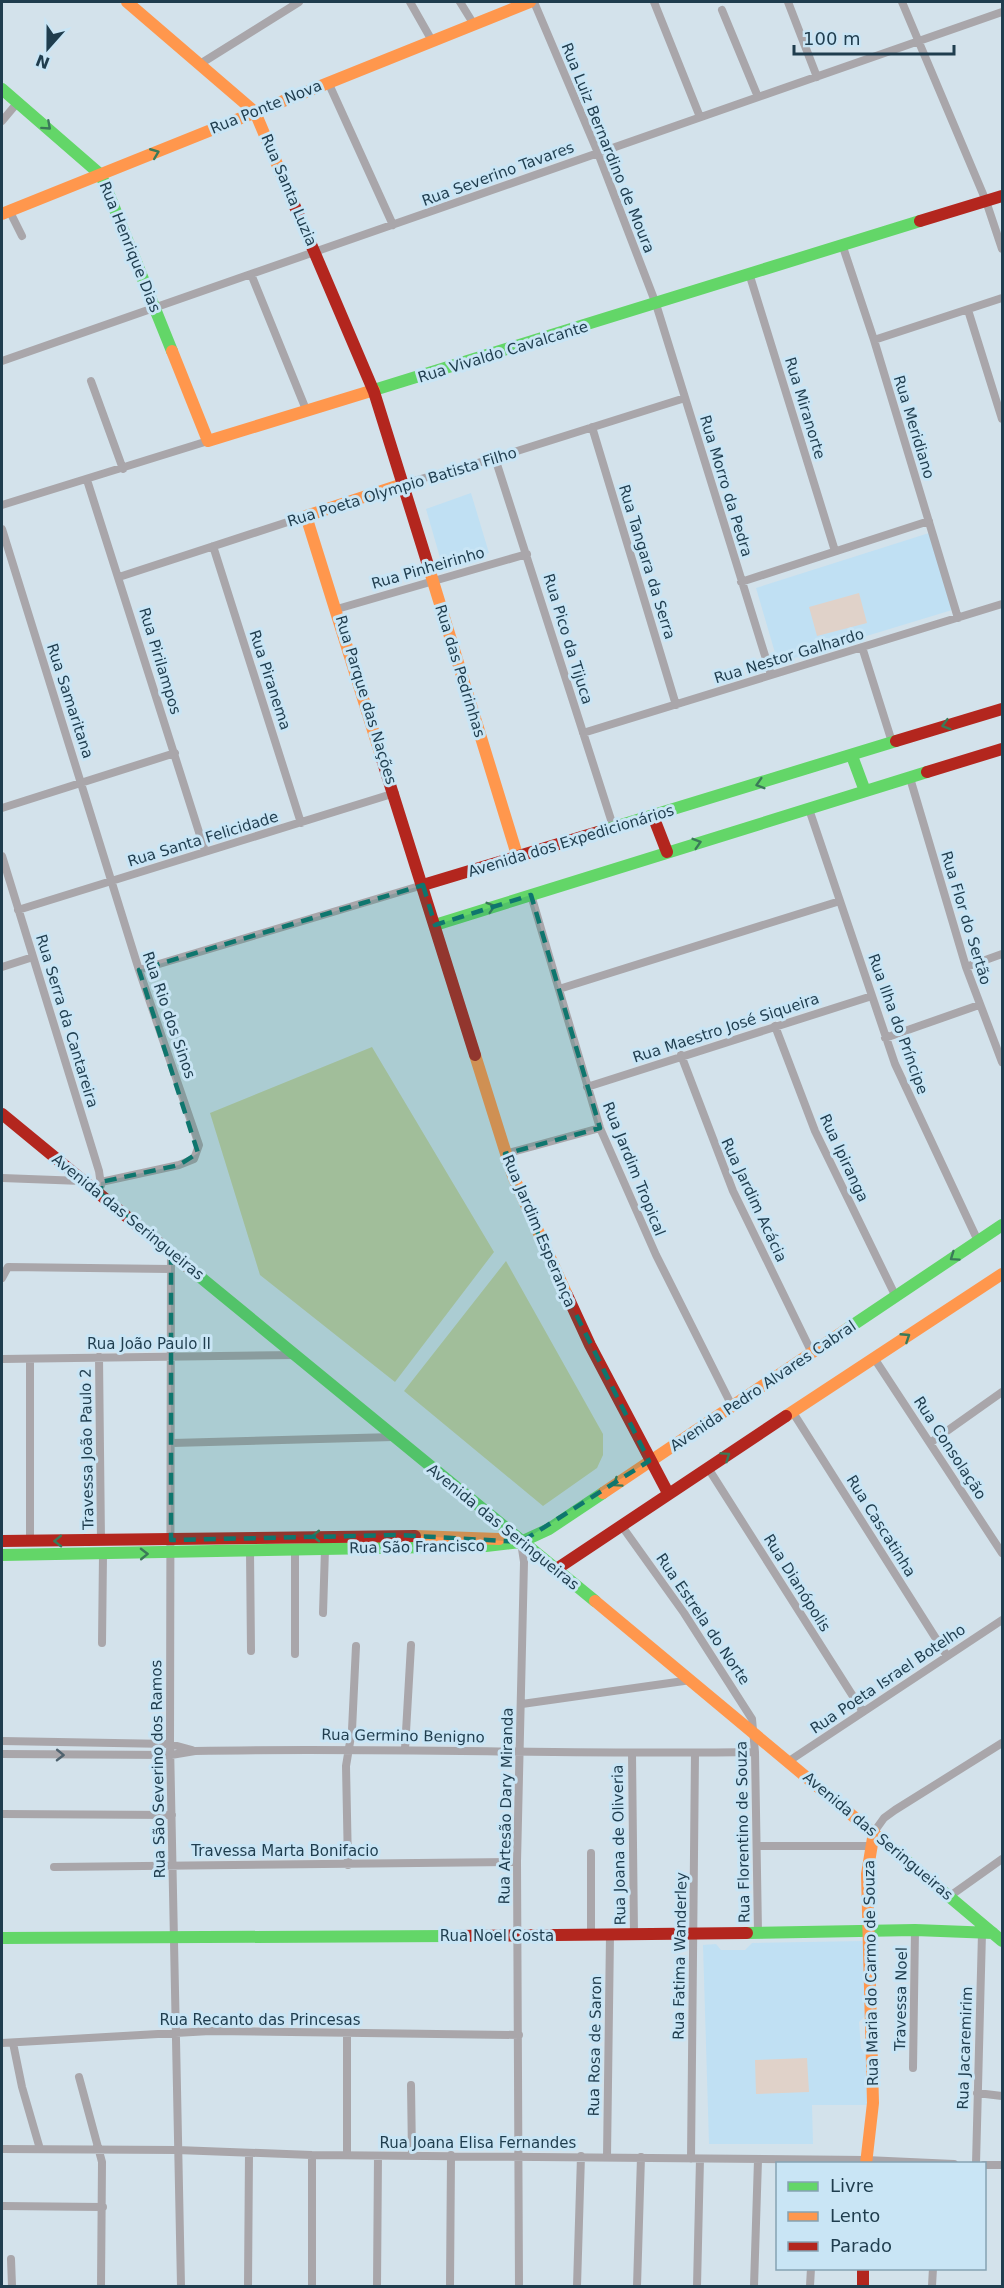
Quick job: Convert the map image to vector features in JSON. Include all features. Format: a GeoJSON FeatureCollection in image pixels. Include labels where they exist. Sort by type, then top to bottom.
{"type":"FeatureCollection","features":[{"type":"Feature","properties":{"kind":"street","name":"Rua Santa Luzia"},"geometry":{"type":"LineString","coordinates":[[127,2],[255,112],[374,392],[403,484]]}},
{"type":"Feature","properties":{"kind":"street"},"geometry":{"type":"LineString","coordinates":[[200,64],[299,2]]}},
{"type":"Feature","properties":{"kind":"street"},"geometry":{"type":"LineString","coordinates":[[410,2],[431,39]]}},
{"type":"Feature","properties":{"kind":"street"},"geometry":{"type":"LineString","coordinates":[[460,2],[473,23]]}},
{"type":"Feature","properties":{"kind":"street","name":"Rua Ponte Nova"},"geometry":{"type":"LineString","coordinates":[[5,212],[431,39],[532,2]]}},
{"type":"Feature","properties":{"kind":"street","name":"Rua Luiz Bernardino de Moura"},"geometry":{"type":"LineString","coordinates":[[532,2],[598,153],[656,304]]}},
{"type":"Feature","properties":{"kind":"street"},"geometry":{"type":"LineString","coordinates":[[654,2],[700,117]]}},
{"type":"Feature","properties":{"kind":"street"},"geometry":{"type":"LineString","coordinates":[[788,2],[817,76]]}},
{"type":"Feature","properties":{"kind":"street"},"geometry":{"type":"LineString","coordinates":[[902,2],[986,201],[1002,249]]}},
{"type":"Feature","properties":{"kind":"street"},"geometry":{"type":"LineString","coordinates":[[722,10],[758,97]]}},
{"type":"Feature","properties":{"kind":"street","name":"Rua Severino Tavares"},"geometry":{"type":"LineString","coordinates":[[2,361],[1002,12]]}},
{"type":"Feature","properties":{"kind":"street"},"geometry":{"type":"LineString","coordinates":[[328,82],[393,225]]}},
{"type":"Feature","properties":{"kind":"street","name":"Rua Henrique Dias"},"geometry":{"type":"LineString","coordinates":[[2,89],[100,175],[208,441]]}},
{"type":"Feature","properties":{"kind":"street"},"geometry":{"type":"LineString","coordinates":[[2,121],[18,102]]}},
{"type":"Feature","properties":{"kind":"street","name":"Rua Vivaldo Cavalcante"},"geometry":{"type":"LineString","coordinates":[[2,505],[374,392],[1002,195]]}},
{"type":"Feature","properties":{"kind":"street"},"geometry":{"type":"LineString","coordinates":[[5,212],[22,236]]}},
{"type":"Feature","properties":{"kind":"street","name":"Rua Meridiano"},"geometry":{"type":"LineString","coordinates":[[842,244],[874,340],[958,618]]}},
{"type":"Feature","properties":{"kind":"street","name":"Rua Miranorte"},"geometry":{"type":"LineString","coordinates":[[749,273],[835,551]]}},
{"type":"Feature","properties":{"kind":"street"},"geometry":{"type":"LineString","coordinates":[[251,274],[307,412]]}},
{"type":"Feature","properties":{"kind":"street"},"geometry":{"type":"LineString","coordinates":[[874,340],[1002,298]]}},
{"type":"Feature","properties":{"kind":"street","name":"Rua Morro da Pedra"},"geometry":{"type":"LineString","coordinates":[[656,304],[771,675]]}},
{"type":"Feature","properties":{"kind":"street"},"geometry":{"type":"LineString","coordinates":[[968,310],[1002,419]]}},
{"type":"Feature","properties":{"kind":"street"},"geometry":{"type":"LineString","coordinates":[[91,381],[123,469]]}},
{"type":"Feature","properties":{"kind":"street","name":"Rua Poeta Olympio Batista Filho"},"geometry":{"type":"LineString","coordinates":[[120,577],[403,484],[495,458],[685,398]]}},
{"type":"Feature","properties":{"kind":"street","name":"Rua Tangara da Serra"},"geometry":{"type":"LineString","coordinates":[[591,427],[676,705]]}},
{"type":"Feature","properties":{"kind":"street","name":"Rua Pico da Tijuca"},"geometry":{"type":"LineString","coordinates":[[495,458],[614,829]]}},
{"type":"Feature","properties":{"kind":"street","name":"Rua Pirilampos"},"geometry":{"type":"LineString","coordinates":[[87,480],[206,851]]}},
{"type":"Feature","properties":{"kind":"street","name":"Rua das Pedrinhas"},"geometry":{"type":"LineString","coordinates":[[403,484],[518,858]]}},
{"type":"Feature","properties":{"kind":"street","name":"Rua Parque das Nações"},"geometry":{"type":"LineString","coordinates":[[306,516],[423,885]]}},
{"type":"Feature","properties":{"kind":"street"},"geometry":{"type":"LineString","coordinates":[[741,582],[929,521]]}},
{"type":"Feature","properties":{"kind":"street","name":"Rua Samaritana"},"geometry":{"type":"LineString","coordinates":[[2,530],[112,882]]}},
{"type":"Feature","properties":{"kind":"street","name":"Rua Piranema"},"geometry":{"type":"LineString","coordinates":[[213,546],[301,823]]}},
{"type":"Feature","properties":{"kind":"street","name":"Rua Pinheirinho"},"geometry":{"type":"LineString","coordinates":[[337,609],[527,554]]}},
{"type":"Feature","properties":{"kind":"street","name":"Rua Nestor Galhardo"},"geometry":{"type":"LineString","coordinates":[[583,733],[1002,604]]}},
{"type":"Feature","properties":{"kind":"street"},"geometry":{"type":"LineString","coordinates":[[862,647],[892,742]]}},
{"type":"Feature","properties":{"kind":"street","name":"Avenida dos Expedicionários"},"geometry":{"type":"LineString","coordinates":[[139,970],[614,829],[1002,708]]}},
{"type":"Feature","properties":{"kind":"street"},"geometry":{"type":"LineString","coordinates":[[435,925],[1002,749]]}},
{"type":"Feature","properties":{"kind":"street"},"geometry":{"type":"LineString","coordinates":[[2,808],[175,753]]}},
{"type":"Feature","properties":{"kind":"street"},"geometry":{"type":"LineString","coordinates":[[852,756],[864,791]]}},
{"type":"Feature","properties":{"kind":"street","name":"Rua Flor do Sertão"},"geometry":{"type":"LineString","coordinates":[[910,778],[978,1005],[1002,1062]]}},
{"type":"Feature","properties":{"kind":"street","name":"Rua Santa Felicidade"},"geometry":{"type":"LineString","coordinates":[[18,910],[395,793]]}},
{"type":"Feature","properties":{"kind":"street","name":"Rua Ilha do Príncipe"},"geometry":{"type":"LineString","coordinates":[[809,808],[885,1038],[915,1111],[978,1241]]}},
{"type":"Feature","properties":{"kind":"street"},"geometry":{"type":"LineString","coordinates":[[654,816],[666,852]]}},
{"type":"Feature","properties":{"kind":"street","name":"Rua Serra da Cantareira"},"geometry":{"type":"LineString","coordinates":[[2,856],[101,1188]]}},
{"type":"Feature","properties":{"kind":"street","name":"Rua Rio dos Sinos"},"geometry":{"type":"LineString","coordinates":[[101,1188],[179,1165],[197,1156],[200,1145],[139,970],[112,882]]}},
{"type":"Feature","properties":{"kind":"street","name":"Rua Jardim Esperança"},"geometry":{"type":"LineString","coordinates":[[423,885],[505,1154],[549,1260],[668,1493]]}},
{"type":"Feature","properties":{"kind":"street","name":"Rua Jardim Tropical"},"geometry":{"type":"LineString","coordinates":[[531,895],[600,1128],[656,1255],[732,1406]]}},
{"type":"Feature","properties":{"kind":"street"},"geometry":{"type":"LineString","coordinates":[[559,989],[840,901]]}},
{"type":"Feature","properties":{"kind":"street"},"geometry":{"type":"LineString","coordinates":[[966,967],[1002,954]]}},
{"type":"Feature","properties":{"kind":"street"},"geometry":{"type":"LineString","coordinates":[[2,967],[33,957]]}},
{"type":"Feature","properties":{"kind":"street","name":"Rua Maestro José Siqueira"},"geometry":{"type":"LineString","coordinates":[[587,1087],[681,1055],[872,996]]}},
{"type":"Feature","properties":{"kind":"street"},"geometry":{"type":"LineString","coordinates":[[885,1038],[978,1005]]}},
{"type":"Feature","properties":{"kind":"street","name":"Rua Ipiranga"},"geometry":{"type":"LineString","coordinates":[[776,1026],[814,1131],[896,1297]]}},
{"type":"Feature","properties":{"kind":"street","name":"Rua Jardim Acácia"},"geometry":{"type":"LineString","coordinates":[[681,1055],[733,1191],[812,1353]]}},
{"type":"Feature","properties":{"kind":"street","name":"Avenida das Seringueiras"},"geometry":{"type":"LineString","coordinates":[[2,1114],[82,1181],[101,1188],[171,1251],[394,1437],[874,1832],[950,1896],[992,1936]]}},
{"type":"Feature","properties":{"kind":"street"},"geometry":{"type":"LineString","coordinates":[[505,1154],[600,1128]]}},
{"type":"Feature","properties":{"kind":"street"},"geometry":{"type":"LineString","coordinates":[[2,1178],[82,1181]]}},
{"type":"Feature","properties":{"kind":"street","name":"Avenida Pedro Alvares Cabral"},"geometry":{"type":"LineString","coordinates":[[521,1542],[549,1529],[1002,1225]]}},
{"type":"Feature","properties":{"kind":"street","name":"Rua São Severino dos Ramos"},"geometry":{"type":"LineString","coordinates":[[171,1251],[170,1744],[181,2286]]}},
{"type":"Feature","properties":{"kind":"street"},"geometry":{"type":"LineString","coordinates":[[2,1275],[8,1267],[170,1269]]}},
{"type":"Feature","properties":{"kind":"street"},"geometry":{"type":"LineString","coordinates":[[555,1570],[668,1493],[1002,1274]]}},
{"type":"Feature","properties":{"kind":"street","name":"Rua João Paulo II"},"geometry":{"type":"LineString","coordinates":[[2,1359],[296,1355]]}},
{"type":"Feature","properties":{"kind":"street","name":"Travessa João Paulo 2"},"geometry":{"type":"LineString","coordinates":[[99,1357],[101,1541]]}},
{"type":"Feature","properties":{"kind":"street","name":"Rua Consolação"},"geometry":{"type":"LineString","coordinates":[[874,1358],[1002,1553]]}},
{"type":"Feature","properties":{"kind":"street"},"geometry":{"type":"LineString","coordinates":[[30,1359],[30,1541]]}},
{"type":"Feature","properties":{"kind":"street"},"geometry":{"type":"LineString","coordinates":[[930,1443],[1002,1392]]}},
{"type":"Feature","properties":{"kind":"street","name":"Rua Cascatinha"},"geometry":{"type":"LineString","coordinates":[[792,1411],[947,1656]]}},
{"type":"Feature","properties":{"kind":"street"},"geometry":{"type":"LineString","coordinates":[[172,1443],[394,1437]]}},
{"type":"Feature","properties":{"kind":"street","name":"Rua Dianópolis"},"geometry":{"type":"LineString","coordinates":[[708,1468],[863,1712]]}},
{"type":"Feature","properties":{"kind":"street","name":"Rua Estrela do Norte"},"geometry":{"type":"LineString","coordinates":[[621,1525],[737,1692],[752,1719],[754,1732]]}},
{"type":"Feature","properties":{"kind":"street","name":"Rua São Francisco"},"geometry":{"type":"LineString","coordinates":[[2,1541],[399,1535],[487,1538],[521,1542]]}},
{"type":"Feature","properties":{"kind":"street","name":"Rua São Francisco"},"geometry":{"type":"LineString","coordinates":[[2,1555],[295,1551],[486,1546],[521,1542]]}},
{"type":"Feature","properties":{"kind":"street","name":"Rua Artesão Dary Miranda"},"geometry":{"type":"LineString","coordinates":[[519,2286],[516,1862],[522,1704],[524,1562],[521,1542]]}},
{"type":"Feature","properties":{"kind":"street"},"geometry":{"type":"LineString","coordinates":[[323,1613],[325,1549]]}},
{"type":"Feature","properties":{"kind":"street"},"geometry":{"type":"LineString","coordinates":[[295,1551],[295,1654]]}},
{"type":"Feature","properties":{"kind":"street"},"geometry":{"type":"LineString","coordinates":[[250,1552],[251,1651]]}},
{"type":"Feature","properties":{"kind":"street"},"geometry":{"type":"LineString","coordinates":[[102,1643],[103,1555]]}},
{"type":"Feature","properties":{"kind":"street","name":"Rua Poeta Israel Botelho"},"geometry":{"type":"LineString","coordinates":[[789,1761],[1002,1620]]}},
{"type":"Feature","properties":{"kind":"street"},"geometry":{"type":"LineString","coordinates":[[405,1749],[411,1645]]}},
{"type":"Feature","properties":{"kind":"street"},"geometry":{"type":"LineString","coordinates":[[348,1864],[346,1766],[353,1720],[356,1646]]}},
{"type":"Feature","properties":{"kind":"street"},"geometry":{"type":"LineString","coordinates":[[522,1704],[691,1680]]}},
{"type":"Feature","properties":{"kind":"street","name":"Rua Florentino de Souza"},"geometry":{"type":"LineString","coordinates":[[754,1732],[758,1932]]}},
{"type":"Feature","properties":{"kind":"street","name":"Rua Germino Benigno"},"geometry":{"type":"LineString","coordinates":[[2,1741],[170,1744],[195,1751]]}},
{"type":"Feature","properties":{"kind":"street"},"geometry":{"type":"LineString","coordinates":[[874,1832],[884,1818],[895,1810],[1002,1743]]}},
{"type":"Feature","properties":{"kind":"street","name":"Rua Germino Benigno"},"geometry":{"type":"LineString","coordinates":[[2,1754],[171,1755],[195,1751],[349,1748],[632,1755],[755,1752]]}},
{"type":"Feature","properties":{"kind":"street","name":"Rua Fatima Wanderley"},"geometry":{"type":"LineString","coordinates":[[695,1753],[697,2286]]}},
{"type":"Feature","properties":{"kind":"street","name":"Rua Joana de Oliveria"},"geometry":{"type":"LineString","coordinates":[[632,1755],[634,1935]]}},
{"type":"Feature","properties":{"kind":"street"},"geometry":{"type":"LineString","coordinates":[[2,1814],[172,1815]]}},
{"type":"Feature","properties":{"kind":"street","name":"Rua Maria do Carmo de Souza"},"geometry":{"type":"LineString","coordinates":[[866,2162],[873,2103],[867,1874],[874,1832]]}},
{"type":"Feature","properties":{"kind":"street"},"geometry":{"type":"LineString","coordinates":[[757,1846],[871,1846]]}},
{"type":"Feature","properties":{"kind":"street"},"geometry":{"type":"LineString","coordinates":[[591,1853],[591,1935]]}},
{"type":"Feature","properties":{"kind":"street"},"geometry":{"type":"LineString","coordinates":[[950,1896],[1002,1859]]}},
{"type":"Feature","properties":{"kind":"street","name":"Travessa Marta Bonifacio"},"geometry":{"type":"LineString","coordinates":[[54,1867],[516,1862]]}},
{"type":"Feature","properties":{"kind":"street","name":"Rua Noel Costa"},"geometry":{"type":"LineString","coordinates":[[2,1938],[634,1935],[915,1930],[992,1936]]}},
{"type":"Feature","properties":{"kind":"street","name":"Travessa Noel"},"geometry":{"type":"LineString","coordinates":[[913,2068],[915,1930]]}},
{"type":"Feature","properties":{"kind":"street","name":"Rua Rosa de Saron"},"geometry":{"type":"LineString","coordinates":[[607,2157],[610,1935]]}},
{"type":"Feature","properties":{"kind":"street","name":"Rua Jacaremirim"},"geometry":{"type":"LineString","coordinates":[[976,2162],[977,2093],[992,1936]]}},
{"type":"Feature","properties":{"kind":"street","name":"Rua Recanto das Princesas"},"geometry":{"type":"LineString","coordinates":[[2,2043],[177,2032],[519,2035]]}},
{"type":"Feature","properties":{"kind":"street"},"geometry":{"type":"LineString","coordinates":[[347,2033],[347,2155]]}},
{"type":"Feature","properties":{"kind":"street"},"geometry":{"type":"LineString","coordinates":[[13,2043],[22,2088],[40,2149]]}},
{"type":"Feature","properties":{"kind":"street"},"geometry":{"type":"LineString","coordinates":[[79,2077],[100,2151],[103,2207],[101,2286]]}},
{"type":"Feature","properties":{"kind":"street"},"geometry":{"type":"LineString","coordinates":[[411,2085],[412,2155]]}},
{"type":"Feature","properties":{"kind":"street"},"geometry":{"type":"LineString","coordinates":[[977,2093],[1002,2096]]}},
{"type":"Feature","properties":{"kind":"street","name":"Rua Joana Elisa Fernandes"},"geometry":{"type":"LineString","coordinates":[[2,2149],[866,2162]]}},
{"type":"Feature","properties":{"kind":"street"},"geometry":{"type":"LineString","coordinates":[[248,2286],[249,2153]]}},
{"type":"Feature","properties":{"kind":"street"},"geometry":{"type":"LineString","coordinates":[[312,2155],[312,2286]]}},
{"type":"Feature","properties":{"kind":"street"},"geometry":{"type":"LineString","coordinates":[[450,2286],[451,2155]]}},
{"type":"Feature","properties":{"kind":"street"},"geometry":{"type":"LineString","coordinates":[[377,2286],[378,2156]]}},
{"type":"Feature","properties":{"kind":"street"},"geometry":{"type":"LineString","coordinates":[[577,2286],[581,2156]]}},
{"type":"Feature","properties":{"kind":"street"},"geometry":{"type":"LineString","coordinates":[[637,2286],[640,2157]]}},
{"type":"Feature","properties":{"kind":"street"},"geometry":{"type":"LineString","coordinates":[[754,2286],[758,2160]]}},
{"type":"Feature","properties":{"kind":"street"},"geometry":{"type":"LineString","coordinates":[[986,2165],[1002,2165]]}},
{"type":"Feature","properties":{"kind":"street"},"geometry":{"type":"LineString","coordinates":[[2,2206],[103,2207]]}},
{"type":"Feature","properties":{"kind":"street"},"geometry":{"type":"LineString","coordinates":[[11,2259],[12,2286]]}},
{"type":"Feature","properties":{"kind":"street"},"geometry":{"type":"LineString","coordinates":[[810,2286],[811,2270]]}},
{"type":"Feature","properties":{"kind":"street"},"geometry":{"type":"LineString","coordinates":[[863,2270],[863,2286]]}},
{"type":"Feature","properties":{"kind":"street"},"geometry":{"type":"LineString","coordinates":[[932,2286],[933,2270]]}},
{"type":"Feature","properties":{"kind":"highlighted area"},"geometry":{"type":"Polygon","coordinates":[[[423,885],[435,925],[531,895],[600,1128],[505,1154],[549,1260],[649,1461],[521,1542],[399,1535],[171,1540],[171,1251],[101,1194],[101,1182],[179,1165],[198,1153],[139,970],[423,885]]]}},
{"type":"Feature","properties":{"kind":"shaded area"},"geometry":{"type":"Polygon","coordinates":[[[471,493],[489,553],[443,568],[426,509],[471,493]]]}},
{"type":"Feature","properties":{"kind":"shaded area"},"geometry":{"type":"Polygon","coordinates":[[[929,533],[952,610],[778,663],[756,588],[929,533]]]}},
{"type":"Feature","properties":{"kind":"shaded area"},"geometry":{"type":"Polygon","coordinates":[[[859,593],[867,623],[817,636],[809,607],[859,593]]]}},
{"type":"Feature","properties":{"kind":"shaded area"},"geometry":{"type":"Polygon","coordinates":[[[372,1047],[494,1252],[395,1382],[260,1275],[210,1113],[372,1047]]]}},
{"type":"Feature","properties":{"kind":"shaded area"},"geometry":{"type":"Polygon","coordinates":[[[506,1261],[603,1434],[603,1455],[597,1468],[543,1506],[404,1391],[506,1261]]]}},
{"type":"Feature","properties":{"kind":"shaded area"},"geometry":{"type":"Polygon","coordinates":[[[864,1941],[866,2015],[859,2022],[861,2048],[866,2056],[867,2105],[812,2105],[813,2144],[709,2144],[703,1945],[716,1944],[721,1950],[745,1950],[752,1943],[864,1941]]]}},
{"type":"Feature","properties":{"kind":"shaded area"},"geometry":{"type":"Polygon","coordinates":[[[807,2058],[809,2092],[756,2094],[755,2060],[807,2058]]]}},
{"type":"Feature","properties":{"kind":"traffic: fast"},"geometry":{"type":"LineString","coordinates":[[2,89],[101,175],[172,351]]}},
{"type":"Feature","properties":{"kind":"traffic: fast"},"geometry":{"type":"LineString","coordinates":[[374,390],[920,221]]}},
{"type":"Feature","properties":{"kind":"traffic: fast"},"geometry":{"type":"LineString","coordinates":[[598,832],[896,741]]}},
{"type":"Feature","properties":{"kind":"traffic: fast"},"geometry":{"type":"LineString","coordinates":[[852,756],[865,791]]}},
{"type":"Feature","properties":{"kind":"traffic: fast"},"geometry":{"type":"LineString","coordinates":[[435,925],[927,772]]}},
{"type":"Feature","properties":{"kind":"traffic: fast"},"geometry":{"type":"LineString","coordinates":[[847,1329],[1002,1225]]}},
{"type":"Feature","properties":{"kind":"traffic: fast"},"geometry":{"type":"LineString","coordinates":[[188,1267],[595,1601]]}},
{"type":"Feature","properties":{"kind":"traffic: fast"},"geometry":{"type":"LineString","coordinates":[[2,1555],[486,1546],[521,1542],[549,1529],[603,1493]]}},
{"type":"Feature","properties":{"kind":"traffic: fast"},"geometry":{"type":"LineString","coordinates":[[902,1857],[1002,1941]]}},
{"type":"Feature","properties":{"kind":"traffic: fast"},"geometry":{"type":"LineString","coordinates":[[747,1933],[915,1930],[993,1933]]}},
{"type":"Feature","properties":{"kind":"traffic: fast"},"geometry":{"type":"LineString","coordinates":[[2,1938],[453,1936]]}},
{"type":"Feature","properties":{"kind":"traffic: slow"},"geometry":{"type":"LineString","coordinates":[[127,2],[255,112],[293,202]]}},
{"type":"Feature","properties":{"kind":"traffic: slow"},"geometry":{"type":"LineString","coordinates":[[2,214],[530,2]]}},
{"type":"Feature","properties":{"kind":"traffic: slow"},"geometry":{"type":"LineString","coordinates":[[172,351],[208,441],[374,390]]}},
{"type":"Feature","properties":{"kind":"traffic: slow"},"geometry":{"type":"LineString","coordinates":[[381,756],[306,516],[403,484]]}},
{"type":"Feature","properties":{"kind":"traffic: slow"},"geometry":{"type":"LineString","coordinates":[[428,565],[518,858]]}},
{"type":"Feature","properties":{"kind":"traffic: slow"},"geometry":{"type":"LineString","coordinates":[[475,1055],[513,1176],[567,1295]]}},
{"type":"Feature","properties":{"kind":"traffic: slow"},"geometry":{"type":"LineString","coordinates":[[786,1416],[1002,1274]]}},
{"type":"Feature","properties":{"kind":"traffic: slow"},"geometry":{"type":"LineString","coordinates":[[603,1493],[847,1329]]}},
{"type":"Feature","properties":{"kind":"traffic: slow"},"geometry":{"type":"LineString","coordinates":[[415,1536],[499,1539]]}},
{"type":"Feature","properties":{"kind":"traffic: slow"},"geometry":{"type":"LineString","coordinates":[[595,1601],[902,1857]]}},
{"type":"Feature","properties":{"kind":"traffic: slow"},"geometry":{"type":"LineString","coordinates":[[866,2162],[873,2103],[867,1874],[874,1832]]}},
{"type":"Feature","properties":{"kind":"traffic: jam"},"geometry":{"type":"LineString","coordinates":[[920,221],[1002,196]]}},
{"type":"Feature","properties":{"kind":"traffic: jam"},"geometry":{"type":"LineString","coordinates":[[293,202],[374,392],[428,565]]}},
{"type":"Feature","properties":{"kind":"traffic: jam"},"geometry":{"type":"LineString","coordinates":[[896,741],[1002,709]]}},
{"type":"Feature","properties":{"kind":"traffic: jam"},"geometry":{"type":"LineString","coordinates":[[927,772],[1002,749]]}},
{"type":"Feature","properties":{"kind":"traffic: jam"},"geometry":{"type":"LineString","coordinates":[[381,756],[475,1055]]}},
{"type":"Feature","properties":{"kind":"traffic: jam"},"geometry":{"type":"LineString","coordinates":[[653,816],[667,852]]}},
{"type":"Feature","properties":{"kind":"traffic: jam"},"geometry":{"type":"LineString","coordinates":[[423,885],[598,832]]}},
{"type":"Feature","properties":{"kind":"traffic: jam"},"geometry":{"type":"LineString","coordinates":[[2,1114],[188,1267]]}},
{"type":"Feature","properties":{"kind":"traffic: jam"},"geometry":{"type":"LineString","coordinates":[[567,1295],[590,1345],[668,1493]]}},
{"type":"Feature","properties":{"kind":"traffic: jam"},"geometry":{"type":"LineString","coordinates":[[555,1570],[786,1416]]}},
{"type":"Feature","properties":{"kind":"traffic: jam"},"geometry":{"type":"LineString","coordinates":[[2,1541],[415,1536]]}},
{"type":"Feature","properties":{"kind":"traffic: jam"},"geometry":{"type":"LineString","coordinates":[[453,1936],[747,1933]]}},
{"type":"Feature","properties":{"kind":"traffic: jam"},"geometry":{"type":"LineString","coordinates":[[863,2270],[863,2286]]}}]}
